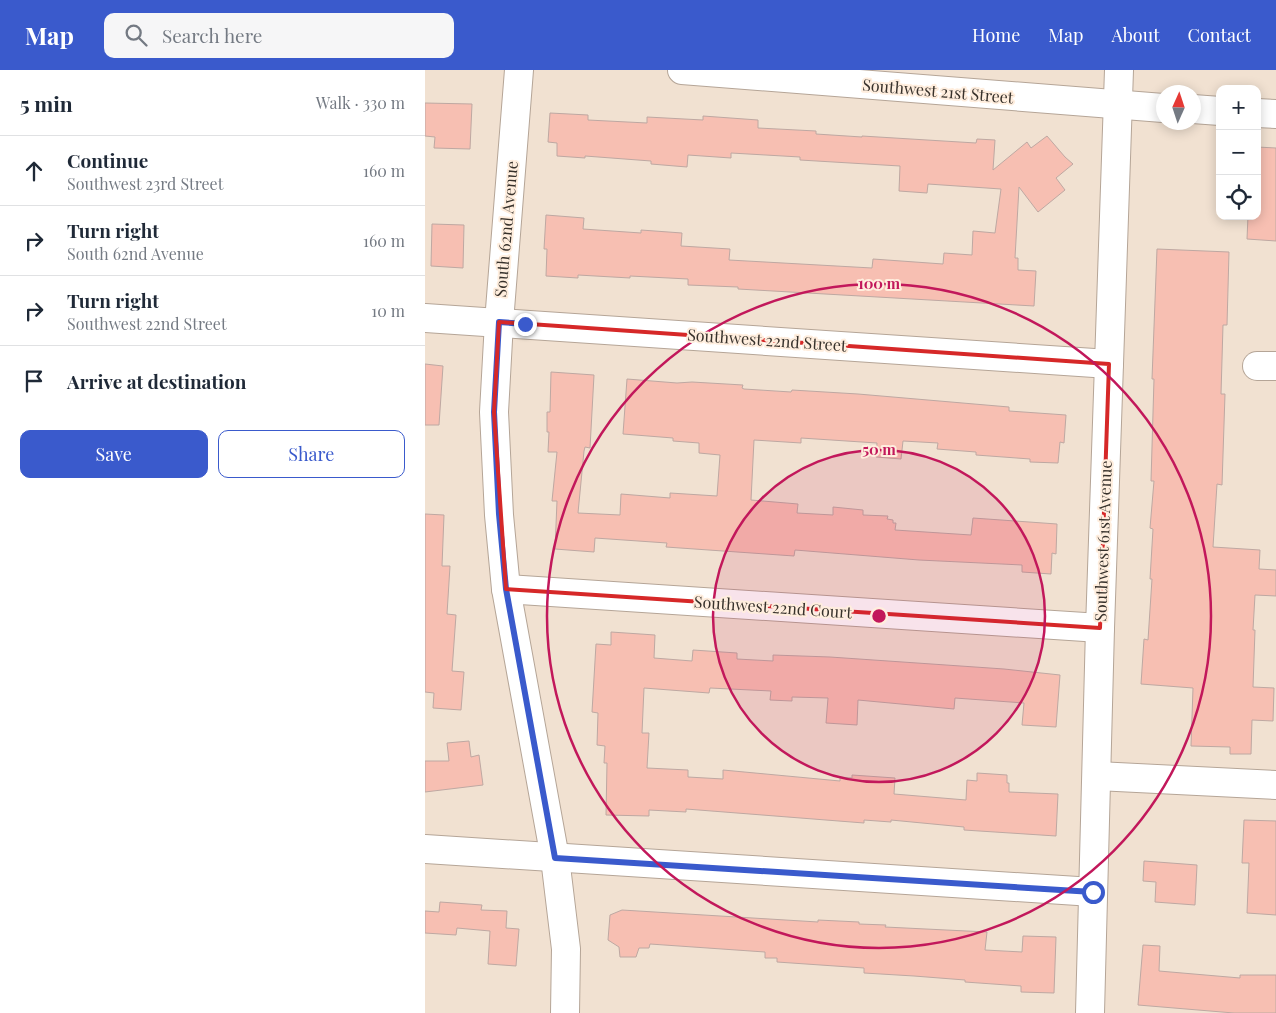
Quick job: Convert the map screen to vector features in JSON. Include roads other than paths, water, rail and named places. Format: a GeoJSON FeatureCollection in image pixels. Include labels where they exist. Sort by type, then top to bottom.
{"type":"FeatureCollection","features":[{"type":"Feature","properties":{"kind":"street","name":"South 62nd Avenue"},"geometry":{"type":"LineString","coordinates":[[519,70],[499,322],[494,412],[499,514],[506,589],[555,858],[566,949],[565,1013]]}},
{"type":"Feature","properties":{"kind":"street","name":"Southwest 21st Street"},"geometry":{"type":"LineString","coordinates":[[683,70],[1156,108]]}},
{"type":"Feature","properties":{"kind":"street","name":"Southwest 61st Avenue"},"geometry":{"type":"LineString","coordinates":[[1090,1013],[1100,628],[1119,70]]}},
{"type":"Feature","properties":{"kind":"street"},"geometry":{"type":"LineString","coordinates":[[1201,110],[1216,111]]}},
{"type":"Feature","properties":{"kind":"street"},"geometry":{"type":"LineString","coordinates":[[1261,113],[1276,114]]}},
{"type":"Feature","properties":{"kind":"street","name":"Southwest 22nd Street"},"geometry":{"type":"LineString","coordinates":[[425,318],[1109,364]]}},
{"type":"Feature","properties":{"kind":"street","name":"Southwest 22nd Court"},"geometry":{"type":"LineString","coordinates":[[506,589],[1100,628]]}},
{"type":"Feature","properties":{"kind":"street"},"geometry":{"type":"LineString","coordinates":[[1097,776],[1276,785]]}},
{"type":"Feature","properties":{"kind":"street"},"geometry":{"type":"LineString","coordinates":[[425,849],[1093,892]]}}]}
